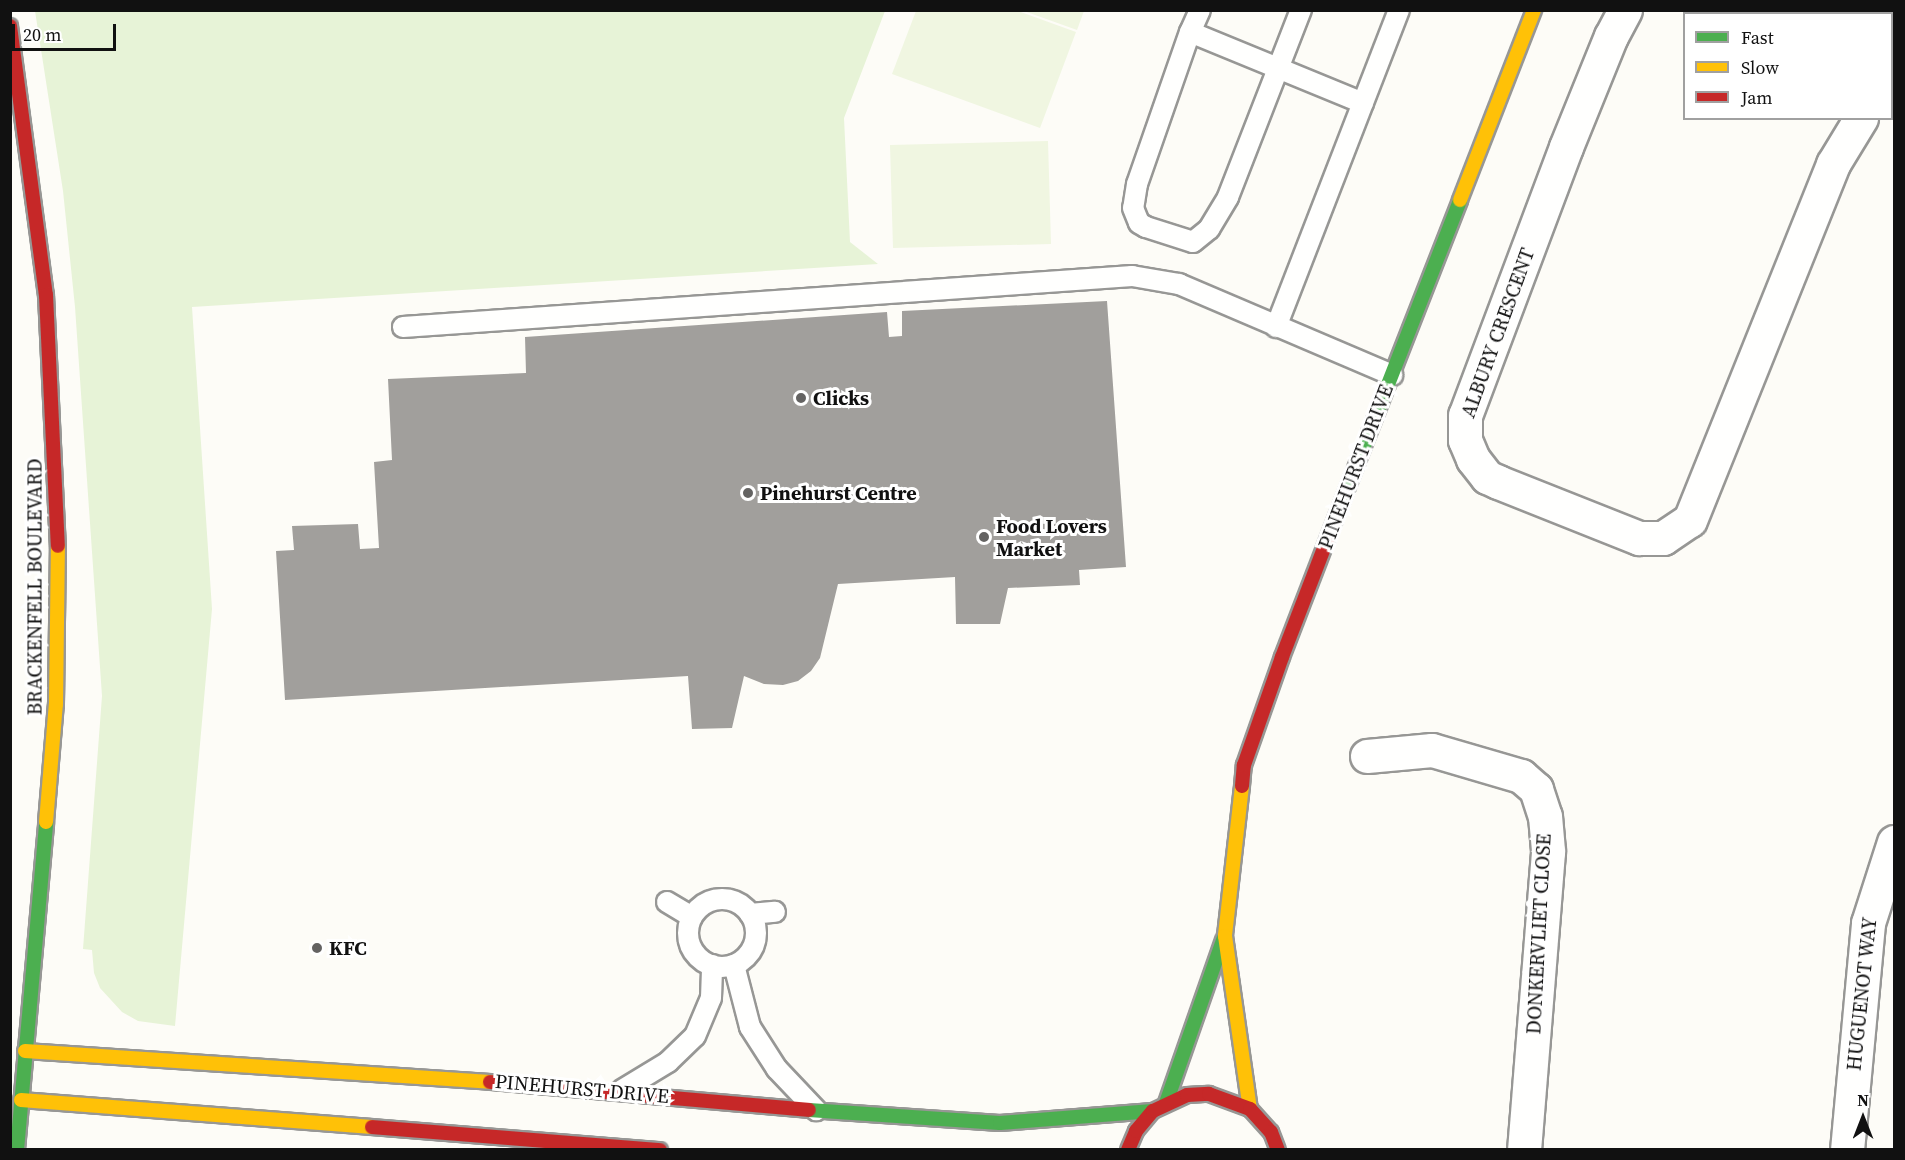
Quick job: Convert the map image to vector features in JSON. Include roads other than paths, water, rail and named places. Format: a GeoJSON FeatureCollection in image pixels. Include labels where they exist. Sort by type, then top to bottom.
{"type":"FeatureCollection","features":[{"type":"Feature","properties":{"kind":"street","name":"PINEHURST DRIVE"},"geometry":{"type":"LineString","coordinates":[[1166,1103],[1225,936],[1244,765],[1282,657],[1534,10]]}},
{"type":"Feature","properties":{"kind":"street","name":"ALBURY CRESCENT"},"geometry":{"type":"LineString","coordinates":[[1625,10],[1611,36],[1566,147],[1465,415],[1465,440],[1473,459],[1487,477],[1639,538],[1663,538],[1690,520],[1833,164],[1860,120]]}},
{"type":"Feature","properties":{"kind":"street","name":"BRACKENFELL BOULEVARD"},"geometry":{"type":"LineString","coordinates":[[10,26],[28,140],[46,295],[59,548],[56,704],[18,1051],[17,1149]]}},
{"type":"Feature","properties":{"kind":"street","name":"DONKERVLIET CLOSE"},"geometry":{"type":"LineString","coordinates":[[1367,756],[1432,750],[1521,776],[1536,789],[1545,816],[1548,852],[1524,1149]]}},
{"type":"Feature","properties":{"kind":"street","name":"HUGUENOT WAY"},"geometry":{"type":"LineString","coordinates":[[1847,1149],[1868,922],[1894,842]]}},
{"type":"Feature","properties":{"kind":"street","name":"PINEHURST DRIVE"},"geometry":{"type":"LineString","coordinates":[[1225,936],[1250,1109]]}},
{"type":"Feature","properties":{"kind":"street","name":"PINEHURST DRIVE"},"geometry":{"type":"LineString","coordinates":[[18,1051],[620,1091],[816,1111],[1000,1123],[1153,1111]]}},
{"type":"Feature","properties":{"kind":"street"},"geometry":{"type":"LineString","coordinates":[[1128,1149],[1136,1131],[1153,1111],[1187,1095],[1209,1094],[1231,1099],[1250,1109],[1271,1132],[1278,1149]]}},
{"type":"Feature","properties":{"kind":"street"},"geometry":{"type":"LineString","coordinates":[[16,1100],[660,1149]]}},
{"type":"Feature","properties":{"kind":"lane"},"geometry":{"type":"LineString","coordinates":[[1200,10],[1190,32],[1133,199],[1135,217],[1146,227],[1188,242],[1197,241],[1204,235],[1228,197],[1301,10]]}},
{"type":"Feature","properties":{"kind":"lane"},"geometry":{"type":"LineString","coordinates":[[1276,327],[1399,10]]}},
{"type":"Feature","properties":{"kind":"lane"},"geometry":{"type":"LineString","coordinates":[[1190,32],[1363,103]]}},
{"type":"Feature","properties":{"kind":"lane"},"geometry":{"type":"LineString","coordinates":[[404,327],[1132,276],[1179,284],[1392,375]]}},
{"type":"Feature","properties":{"kind":"lane"},"geometry":{"type":"LineString","coordinates":[[720,899],[742,905],[755,924],[753,945],[748,955],[734,964],[712,965],[693,951],[689,940],[692,917],[699,908],[720,899]]}},
{"type":"Feature","properties":{"kind":"lane"},"geometry":{"type":"LineString","coordinates":[[667,902],[692,917]]}},
{"type":"Feature","properties":{"kind":"lane"},"geometry":{"type":"LineString","coordinates":[[750,914],[775,912]]}},
{"type":"Feature","properties":{"kind":"lane"},"geometry":{"type":"LineString","coordinates":[[734,964],[750,1027],[777,1069],[816,1111]]}},
{"type":"Feature","properties":{"kind":"lane"},"geometry":{"type":"LineString","coordinates":[[620,1091],[668,1062],[695,1036],[711,998],[712,965]]}},
{"type":"Feature","properties":{"kind":"place","name":"Clicks"},"geometry":{"type":"Point","coordinates":[801,398]}},
{"type":"Feature","properties":{"kind":"place","name":"Pinehurst Centre"},"geometry":{"type":"Point","coordinates":[748,493]}},
{"type":"Feature","properties":{"kind":"place","name":"Food Lovers Market"},"geometry":{"type":"Point","coordinates":[984,537]}},
{"type":"Feature","properties":{"kind":"place","name":"KFC"},"geometry":{"type":"Point","coordinates":[317,948]}}]}
